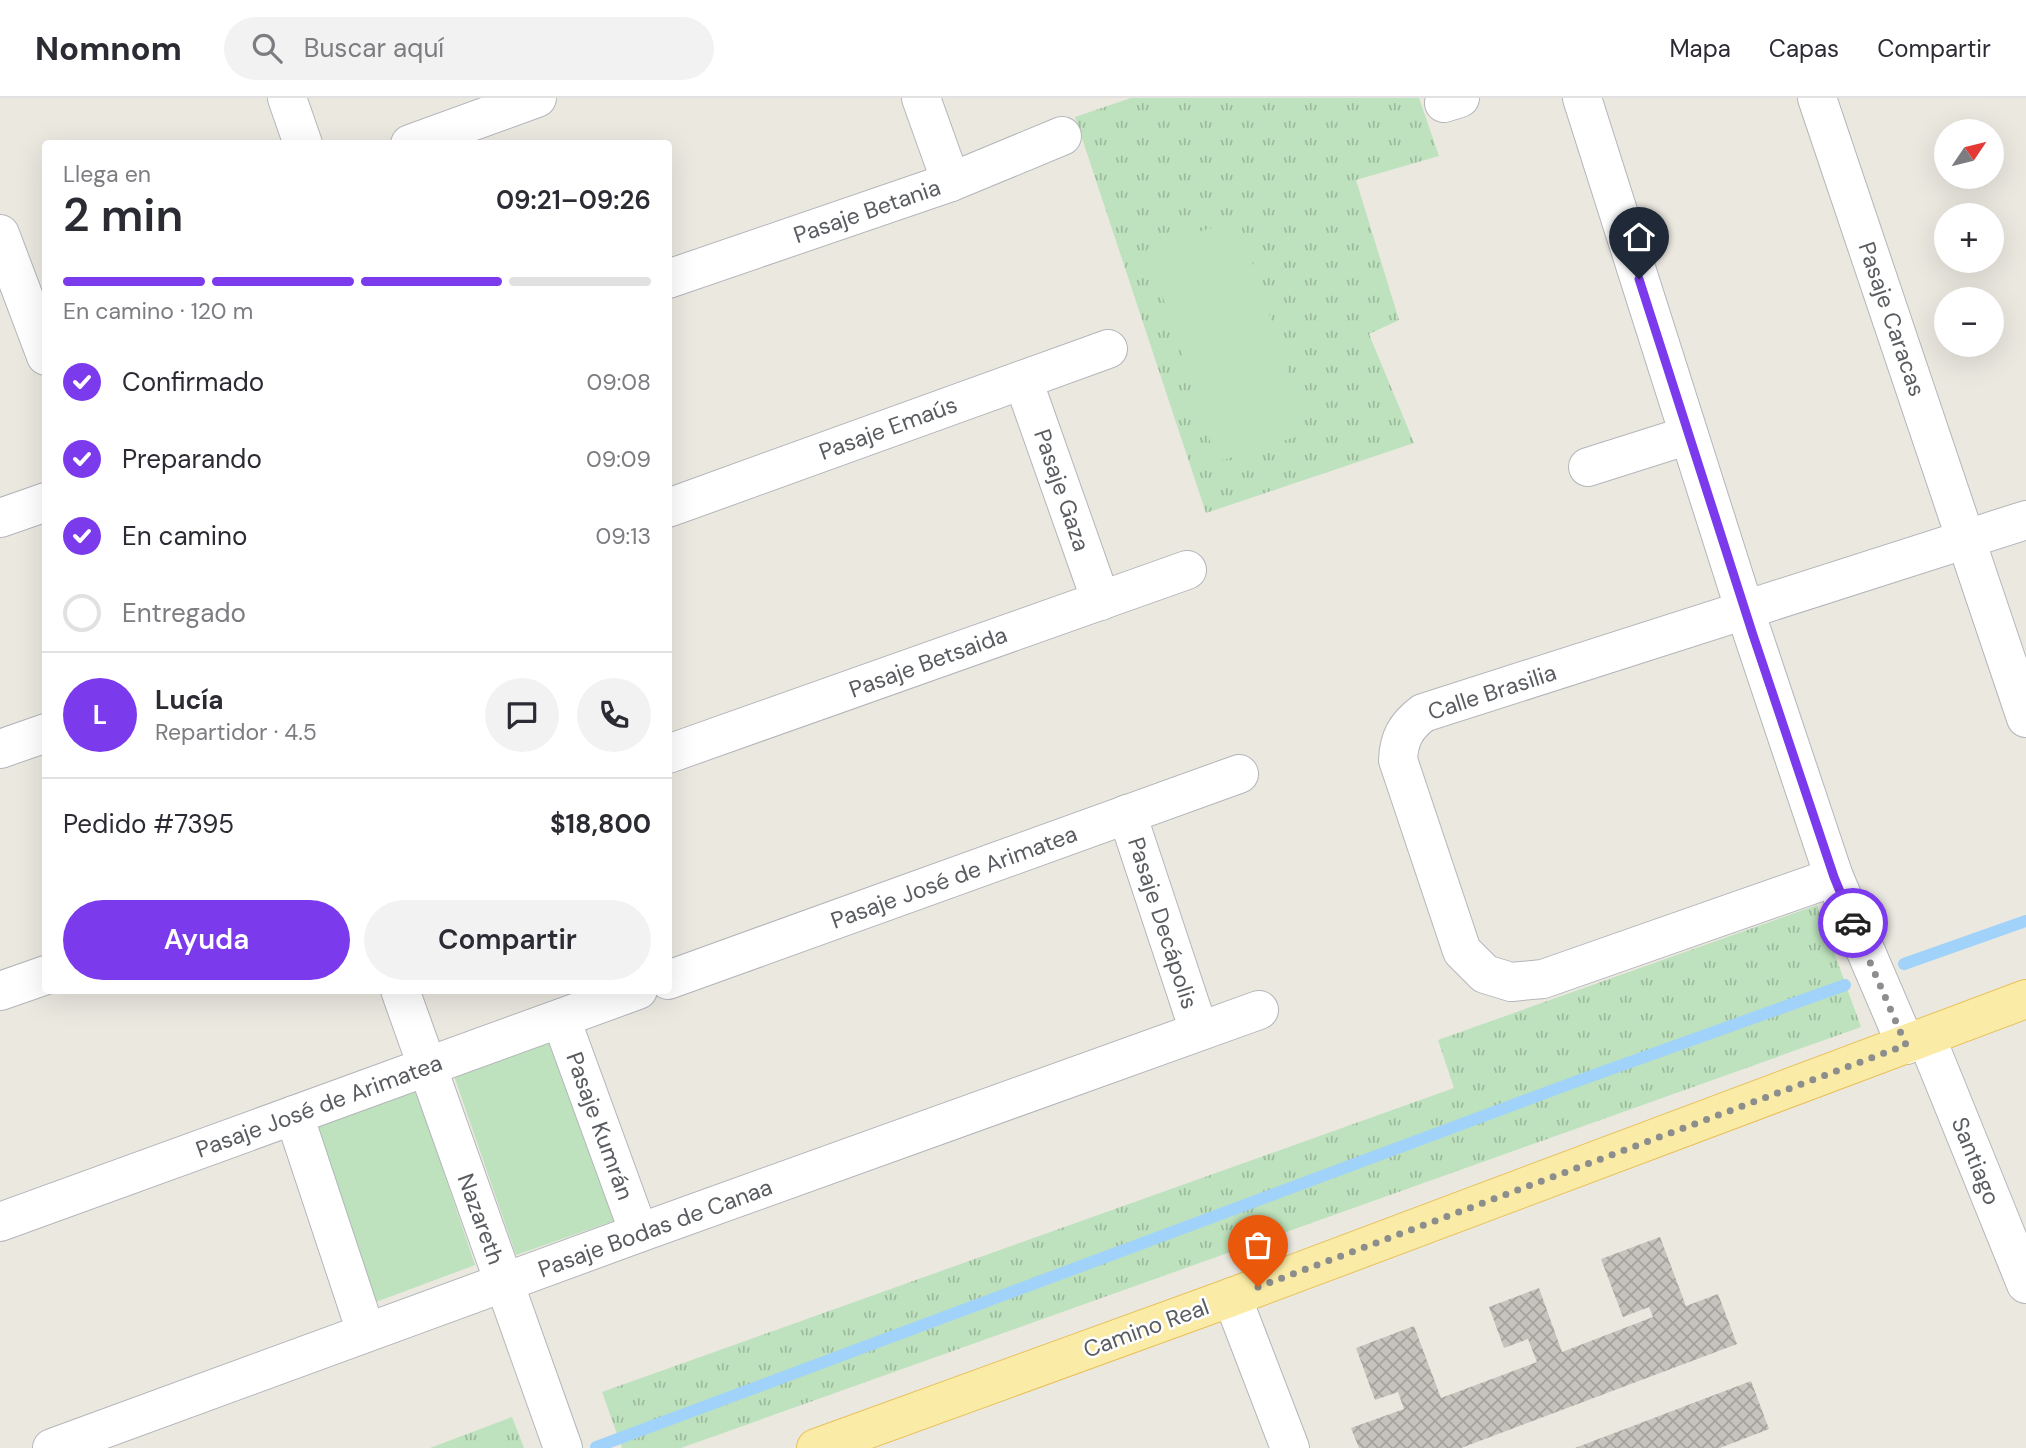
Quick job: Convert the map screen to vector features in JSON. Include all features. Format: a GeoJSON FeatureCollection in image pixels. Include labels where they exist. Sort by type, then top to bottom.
{"type":"FeatureCollection","features":[{"type":"Feature","properties":{"kind":"main road","name":"Camino Real"},"geometry":{"type":"LineString","coordinates":[[816,1448],[1232,1297],[2026,999]]}},
{"type":"Feature","properties":{"kind":"street"},"geometry":{"type":"LineString","coordinates":[[287,98],[302,140]]}},
{"type":"Feature","properties":{"kind":"street"},"geometry":{"type":"LineString","coordinates":[[421,140],[537,98]]}},
{"type":"Feature","properties":{"kind":"street"},"geometry":{"type":"LineString","coordinates":[[921,98],[951,183]]}},
{"type":"Feature","properties":{"kind":"street","name":"Santiago"},"geometry":{"type":"LineString","coordinates":[[1582,98],[1745,611],[1834,877],[1916,1041],[2026,1284]]}},
{"type":"Feature","properties":{"kind":"street","name":"Pasaje Caracas"},"geometry":{"type":"LineString","coordinates":[[1818,98],[2026,718]]}},
{"type":"Feature","properties":{"kind":"street","name":"Pasaje Betania"},"geometry":{"type":"LineString","coordinates":[[672,278],[951,183],[1062,136]]}},
{"type":"Feature","properties":{"kind":"street"},"geometry":{"type":"LineString","coordinates":[[0,234],[8,281],[42,348]]}},
{"type":"Feature","properties":{"kind":"street","name":"Pasaje Emaús"},"geometry":{"type":"LineString","coordinates":[[672,507],[1108,349]]}},
{"type":"Feature","properties":{"kind":"street","name":"Pasaje Gaza"},"geometry":{"type":"LineString","coordinates":[[1023,380],[1101,601]]}},
{"type":"Feature","properties":{"kind":"street"},"geometry":{"type":"LineString","coordinates":[[1588,467],[1689,435]]}},
{"type":"Feature","properties":{"kind":"street"},"geometry":{"type":"LineString","coordinates":[[0,518],[42,503]]}},
{"type":"Feature","properties":{"kind":"street","name":"Calle Brasilia"},"geometry":{"type":"LineString","coordinates":[[1834,877],[1544,979],[1511,982],[1485,974],[1462,951],[1398,760],[1402,734],[1411,722],[1423,713],[2026,520]]}},
{"type":"Feature","properties":{"kind":"street","name":"Pasaje Betsaida"},"geometry":{"type":"LineString","coordinates":[[672,753],[1187,570]]}},
{"type":"Feature","properties":{"kind":"street"},"geometry":{"type":"LineString","coordinates":[[0,749],[42,734]]}},
{"type":"Feature","properties":{"kind":"street","name":"Pasaje José de Arimatea"},"geometry":{"type":"LineString","coordinates":[[672,979],[1239,774]]}},
{"type":"Feature","properties":{"kind":"street","name":"Pasaje Decápolis"},"geometry":{"type":"LineString","coordinates":[[1127,814],[1199,1031]]}},
{"type":"Feature","properties":{"kind":"street"},"geometry":{"type":"LineString","coordinates":[[0,991],[42,976]]}},
{"type":"Feature","properties":{"kind":"street","name":"Nazareth"},"geometry":{"type":"LineString","coordinates":[[401,994],[563,1448]]}},
{"type":"Feature","properties":{"kind":"street","name":"Pasaje José de Arimatea"},"geometry":{"type":"LineString","coordinates":[[0,1222],[627,994]]}},
{"type":"Feature","properties":{"kind":"street","name":"Pasaje Bodas de Canaa"},"geometry":{"type":"LineString","coordinates":[[52,1448],[1259,1010]]}},
{"type":"Feature","properties":{"kind":"street","name":"Pasaje Kumrán"},"geometry":{"type":"LineString","coordinates":[[561,1018],[639,1233]]}},
{"type":"Feature","properties":{"kind":"street"},"geometry":{"type":"LineString","coordinates":[[295,1115],[366,1332]]}},
{"type":"Feature","properties":{"kind":"street"},"geometry":{"type":"LineString","coordinates":[[1232,1297],[1290,1448]]}},
{"type":"Feature","properties":{"kind":"green space"},"geometry":{"type":"Polygon","coordinates":[[[1131,98],[1419,98],[1439,156],[1356,180],[1399,320],[1369,334],[1414,443],[1206,513],[1075,117],[1131,98]]]}},
{"type":"Feature","properties":{"kind":"green space"},"geometry":{"type":"Polygon","coordinates":[[[1238,219],[1308,433],[1217,462],[1147,249],[1238,219]]]}},
{"type":"Feature","properties":{"kind":"green space"},"geometry":{"type":"Polygon","coordinates":[[[1817,905],[1861,1027],[681,1448],[622,1448],[602,1392],[1454,1088],[1438,1040],[1817,905]]]}},
{"type":"Feature","properties":{"kind":"green space"},"geometry":{"type":"Polygon","coordinates":[[[554,1041],[616,1220],[516,1255],[454,1076],[554,1041]]]}},
{"type":"Feature","properties":{"kind":"green space"},"geometry":{"type":"Polygon","coordinates":[[[415,1086],[475,1265],[376,1302],[314,1122],[415,1086]]]}},
{"type":"Feature","properties":{"kind":"green space"},"geometry":{"type":"Polygon","coordinates":[[[512,1417],[524,1448],[430,1448],[512,1417]]]}},
{"type":"Feature","properties":{"kind":"building"},"geometry":{"type":"Polygon","coordinates":[[[1660,1237],[1686,1306],[1718,1294],[1737,1344],[1461,1448],[1359,1448],[1351,1428],[1404,1409],[1398,1392],[1375,1400],[1356,1348],[1414,1326],[1441,1398],[1537,1362],[1528,1339],[1504,1348],[1489,1307],[1539,1288],[1562,1352],[1653,1317],[1649,1307],[1623,1317],[1601,1259],[1660,1237]]]}},
{"type":"Feature","properties":{"kind":"building"},"geometry":{"type":"Polygon","coordinates":[[[1751,1381],[1769,1429],[1720,1448],[1575,1448],[1751,1381]]]}},
{"type":"Feature","properties":{"kind":"waterway"},"geometry":{"type":"LineString","coordinates":[[1904,964],[2026,921]]}},
{"type":"Feature","properties":{"kind":"waterway"},"geometry":{"type":"LineString","coordinates":[[596,1447],[1572,1083],[1845,985]]}},
{"type":"Feature","properties":{"kind":"way so far"},"geometry":{"type":"LineString","coordinates":[[1258,1287],[1906,1045],[1853,923]]}},
{"type":"Feature","properties":{"kind":"route"},"geometry":{"type":"LineString","coordinates":[[1639,279],[1753,635],[1834,877],[1853,923]]}}]}
